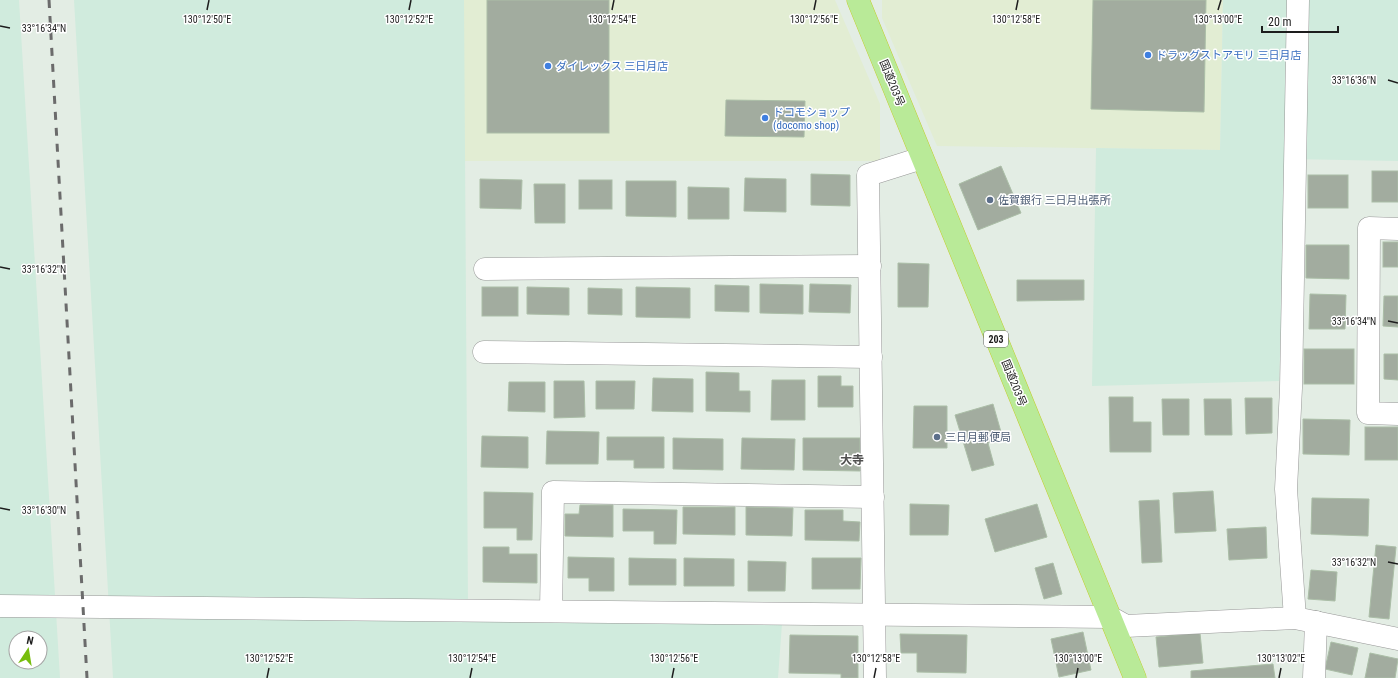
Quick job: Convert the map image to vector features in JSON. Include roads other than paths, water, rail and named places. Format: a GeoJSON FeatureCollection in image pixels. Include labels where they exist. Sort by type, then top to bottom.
{"type":"FeatureCollection","features":[{"type":"Feature","properties":{"kind":"highway","name":"国道203号"},"geometry":{"type":"LineString","coordinates":[[858,0],[1135,678]]}},
{"type":"Feature","properties":{"kind":"street"},"geometry":{"type":"LineString","coordinates":[[1298,0],[1291,388],[1286,489],[1314,678]]}},
{"type":"Feature","properties":{"kind":"street"},"geometry":{"type":"LineString","coordinates":[[875,678],[868,175],[922,158]]}},
{"type":"Feature","properties":{"kind":"street"},"geometry":{"type":"LineString","coordinates":[[1398,229],[1369,228],[1368,413],[1398,414]]}},
{"type":"Feature","properties":{"kind":"street"},"geometry":{"type":"LineString","coordinates":[[485,269],[870,266]]}},
{"type":"Feature","properties":{"kind":"street"},"geometry":{"type":"LineString","coordinates":[[484,352],[871,357]]}},
{"type":"Feature","properties":{"kind":"street"},"geometry":{"type":"LineString","coordinates":[[551,611],[553,492],[873,497]]}},
{"type":"Feature","properties":{"kind":"street"},"geometry":{"type":"LineString","coordinates":[[0,606],[1110,617],[1126,626],[1305,620],[1398,640]]}},
{"type":"Feature","properties":{"kind":"railway"},"geometry":{"type":"LineString","coordinates":[[49,0],[87,678]]}},
{"type":"Feature","properties":{"kind":"place","name":"ドラッグストアモリ 三日月店"},"geometry":{"type":"Point","coordinates":[1148,55]}},
{"type":"Feature","properties":{"kind":"place","name":"ダイレックス 三日月店"},"geometry":{"type":"Point","coordinates":[548,66]}},
{"type":"Feature","properties":{"kind":"place","name":"ドコモショップ (docomo shop)"},"geometry":{"type":"Point","coordinates":[765,118]}},
{"type":"Feature","properties":{"kind":"place","name":"佐賀銀行 三日月出張所"},"geometry":{"type":"Point","coordinates":[990,200]}},
{"type":"Feature","properties":{"kind":"place","name":"三日月郵便局"},"geometry":{"type":"Point","coordinates":[937,437]}},
{"type":"Feature","properties":{"kind":"district","name":"大寺"},"geometry":{"type":"Point","coordinates":[852,460]}}]}
